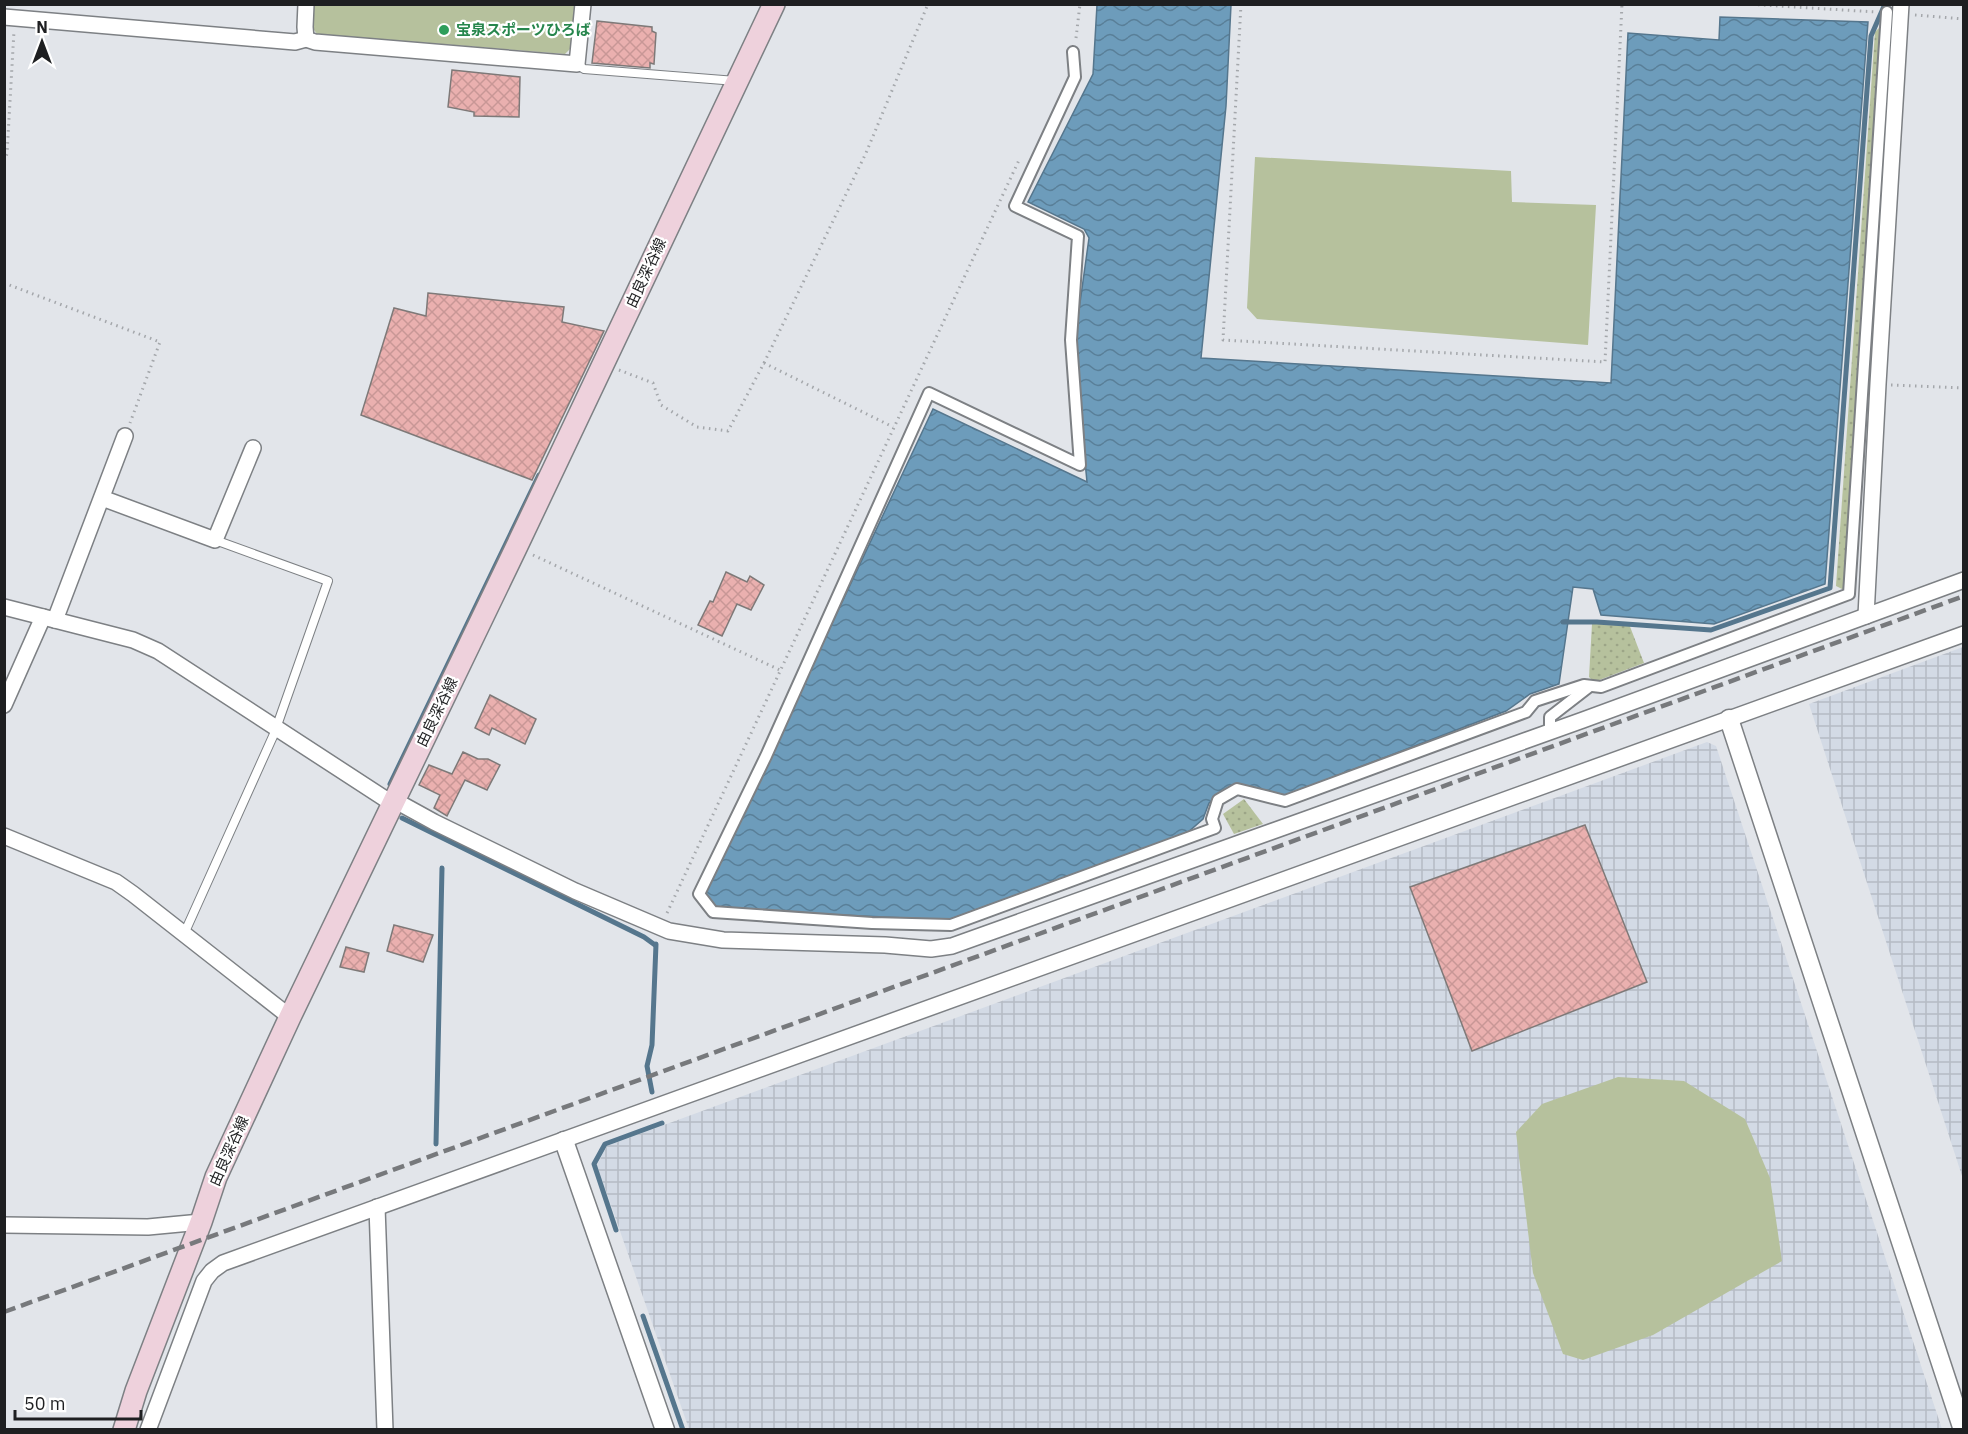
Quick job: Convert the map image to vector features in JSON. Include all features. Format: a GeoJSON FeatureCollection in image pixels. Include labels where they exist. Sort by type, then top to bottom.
{"type":"FeatureCollection","features":[{"type":"Feature","properties":{"kind":"main road","name":"由良深谷線"},"geometry":{"type":"LineString","coordinates":[[124,1430],[136,1391],[216,1177],[290,1017],[774,4]]}},
{"type":"Feature","properties":{"kind":"street"},"geometry":{"type":"LineString","coordinates":[[306,4],[304,27],[306,39]]}},
{"type":"Feature","properties":{"kind":"street"},"geometry":{"type":"LineString","coordinates":[[10,18],[295,42],[306,39],[315,42],[577,64],[583,4]]}},
{"type":"Feature","properties":{"kind":"street"},"geometry":{"type":"LineString","coordinates":[[1073,52],[1075,77],[1015,206],[1078,236],[1071,340],[1080,465],[929,393],[766,756],[699,894],[712,912],[872,923],[951,925],[1215,828],[1212,819],[1218,800],[1238,789],[1285,801],[1526,712],[1534,701],[1584,685],[1601,687],[1849,594],[1896,10]]}},
{"type":"Feature","properties":{"kind":"street"},"geometry":{"type":"LineString","coordinates":[[1866,616],[1896,10]]}},
{"type":"Feature","properties":{"kind":"street"},"geometry":{"type":"LineString","coordinates":[[4,705],[49,619],[102,498],[125,436]]}},
{"type":"Feature","properties":{"kind":"street"},"geometry":{"type":"LineString","coordinates":[[102,498],[215,540],[253,448]]}},
{"type":"Feature","properties":{"kind":"street"},"geometry":{"type":"LineString","coordinates":[[4,607],[133,640],[158,651],[393,802],[575,891],[669,931],[723,940],[885,945],[931,949],[952,946],[1964,580]]}},
{"type":"Feature","properties":{"kind":"street"},"geometry":{"type":"LineString","coordinates":[[147,1430],[204,1281],[223,1263],[1964,634]]}},
{"type":"Feature","properties":{"kind":"street"},"geometry":{"type":"LineString","coordinates":[[1550,731],[1550,717],[1590,686]]}},
{"type":"Feature","properties":{"kind":"street"},"geometry":{"type":"LineString","coordinates":[[1729,719],[1963,1430]]}},
{"type":"Feature","properties":{"kind":"street"},"geometry":{"type":"LineString","coordinates":[[4,836],[116,882],[290,1017]]}},
{"type":"Feature","properties":{"kind":"street"},"geometry":{"type":"LineString","coordinates":[[564,1141],[665,1430]]}},
{"type":"Feature","properties":{"kind":"street"},"geometry":{"type":"LineString","coordinates":[[377,1207],[385,1430]]}},
{"type":"Feature","properties":{"kind":"street"},"geometry":{"type":"LineString","coordinates":[[4,1225],[147,1227],[201,1222]]}},
{"type":"Feature","properties":{"kind":"lane"},"geometry":{"type":"LineString","coordinates":[[577,64],[584,69],[736,81]]}},
{"type":"Feature","properties":{"kind":"lane"},"geometry":{"type":"LineString","coordinates":[[184,934],[276,728],[328,581],[215,540]]}},
{"type":"Feature","properties":{"kind":"path"},"geometry":{"type":"LineString","coordinates":[[604,363],[652,383],[661,405],[697,427],[728,431],[764,363],[866,153],[928,4]]}},
{"type":"Feature","properties":{"kind":"path"},"geometry":{"type":"LineString","coordinates":[[1073,52],[1080,4]]}},
{"type":"Feature","properties":{"kind":"path"},"geometry":{"type":"LineString","coordinates":[[1241,4],[1223,340],[1605,362],[1622,4]]}},
{"type":"Feature","properties":{"kind":"path"},"geometry":{"type":"LineString","coordinates":[[1746,4],[1896,10],[1964,19]]}},
{"type":"Feature","properties":{"kind":"path"},"geometry":{"type":"LineString","coordinates":[[4,161],[7,154],[10,18]]}},
{"type":"Feature","properties":{"kind":"path"},"geometry":{"type":"LineString","coordinates":[[660,927],[782,671],[893,427],[1025,148]]}},
{"type":"Feature","properties":{"kind":"path"},"geometry":{"type":"LineString","coordinates":[[4,283],[160,342],[125,436]]}},
{"type":"Feature","properties":{"kind":"path"},"geometry":{"type":"LineString","coordinates":[[764,363],[893,427]]}},
{"type":"Feature","properties":{"kind":"path"},"geometry":{"type":"LineString","coordinates":[[1878,384],[1964,388]]}},
{"type":"Feature","properties":{"kind":"path"},"geometry":{"type":"LineString","coordinates":[[516,548],[782,671]]}},
{"type":"Feature","properties":{"kind":"shaded area"},"geometry":{"type":"Polygon","coordinates":[[[1964,647],[1963,1179],[1809,704],[1964,647]]]}},
{"type":"Feature","properties":{"kind":"shaded area"},"geometry":{"type":"Polygon","coordinates":[[[1707,742],[1716,746],[1942,1429],[689,1429],[597,1165],[607,1146],[1707,742]]]}},
{"type":"Feature","properties":{"kind":"green space","name":"宝泉スポーツひろば"},"geometry":{"type":"Polygon","coordinates":[[[314,5],[575,5],[572,47],[565,54],[317,34],[312,27],[314,5]]]}},
{"type":"Feature","properties":{"kind":"green space"},"geometry":{"type":"Polygon","coordinates":[[[1882,27],[1844,590],[1836,586],[1875,32],[1882,27]]]}},
{"type":"Feature","properties":{"kind":"green space"},"geometry":{"type":"Polygon","coordinates":[[[1255,157],[1511,171],[1512,202],[1596,205],[1588,345],[1257,319],[1247,308],[1255,157]]]}},
{"type":"Feature","properties":{"kind":"green space"},"geometry":{"type":"Polygon","coordinates":[[[1592,624],[1629,624],[1644,663],[1594,682],[1589,677],[1592,624]]]}},
{"type":"Feature","properties":{"kind":"green space"},"geometry":{"type":"Polygon","coordinates":[[[1244,799],[1263,824],[1234,834],[1223,814],[1244,799]]]}},
{"type":"Feature","properties":{"kind":"green space"},"geometry":{"type":"Polygon","coordinates":[[[1618,1077],[1684,1081],[1745,1119],[1770,1178],[1782,1261],[1653,1335],[1583,1360],[1563,1354],[1533,1273],[1516,1132],[1542,1104],[1618,1077]]]}},
{"type":"Feature","properties":{"kind":"water"},"geometry":{"type":"Polygon","coordinates":[[[1097,5],[1231,5],[1226,106],[1201,358],[1611,383],[1628,33],[1719,40],[1720,17],[1868,22],[1825,584],[1714,624],[1601,615],[1593,589],[1573,587],[1559,684],[1530,694],[1506,711],[1284,796],[1239,786],[1209,803],[1203,819],[1187,833],[948,920],[716,909],[705,893],[933,409],[1087,482],[1074,346],[1089,238],[1084,229],[1028,202],[1093,74],[1097,5]]]}},
{"type":"Feature","properties":{"kind":"building"},"geometry":{"type":"Polygon","coordinates":[[[597,21],[652,27],[652,31],[656,33],[654,64],[650,63],[650,68],[592,63],[597,21]]]}},
{"type":"Feature","properties":{"kind":"building"},"geometry":{"type":"Polygon","coordinates":[[[452,70],[520,77],[519,117],[474,116],[474,112],[448,107],[452,70]]]}},
{"type":"Feature","properties":{"kind":"building"},"geometry":{"type":"Polygon","coordinates":[[[428,293],[564,307],[562,322],[604,331],[532,480],[361,415],[394,308],[426,316],[428,293]]]}},
{"type":"Feature","properties":{"kind":"building"},"geometry":{"type":"Polygon","coordinates":[[[726,572],[747,582],[750,576],[764,585],[751,610],[737,604],[722,636],[698,625],[710,601],[713,602],[726,572]]]}},
{"type":"Feature","properties":{"kind":"building"},"geometry":{"type":"Polygon","coordinates":[[[490,695],[536,719],[525,744],[492,728],[489,735],[475,728],[490,695]]]}},
{"type":"Feature","properties":{"kind":"building"},"geometry":{"type":"Polygon","coordinates":[[[463,752],[500,765],[487,790],[465,780],[447,816],[434,808],[440,795],[419,785],[429,765],[452,774],[463,752]]]}},
{"type":"Feature","properties":{"kind":"building"},"geometry":{"type":"Polygon","coordinates":[[[1585,825],[1647,982],[1472,1051],[1410,887],[1585,825]]]}},
{"type":"Feature","properties":{"kind":"building"},"geometry":{"type":"Polygon","coordinates":[[[394,925],[433,935],[423,962],[387,951],[394,925]]]}},
{"type":"Feature","properties":{"kind":"building"},"geometry":{"type":"Polygon","coordinates":[[[346,947],[369,953],[364,972],[340,967],[346,947]]]}},
{"type":"Feature","properties":{"kind":"waterway"},"geometry":{"type":"LineString","coordinates":[[1563,622],[1597,622],[1711,630],[1830,588],[1871,36],[1885,4]]}},
{"type":"Feature","properties":{"kind":"waterway"},"geometry":{"type":"LineString","coordinates":[[390,784],[539,475]]}},
{"type":"Feature","properties":{"kind":"waterway"},"geometry":{"type":"LineString","coordinates":[[402,818],[644,937],[655,945]]}},
{"type":"Feature","properties":{"kind":"waterway"},"geometry":{"type":"LineString","coordinates":[[436,1144],[442,868]]}},
{"type":"Feature","properties":{"kind":"waterway"},"geometry":{"type":"LineString","coordinates":[[652,1092],[647,1066],[652,1045],[656,944]]}},
{"type":"Feature","properties":{"kind":"waterway"},"geometry":{"type":"LineString","coordinates":[[616,1230],[594,1164],[605,1144],[662,1123]]}},
{"type":"Feature","properties":{"kind":"waterway"},"geometry":{"type":"LineString","coordinates":[[643,1316],[683,1430]]}},
{"type":"Feature","properties":{"kind":"railway"},"geometry":{"type":"LineString","coordinates":[[4,1312],[1964,596]]}},
{"type":"Feature","properties":{"kind":"place","name":"宝泉スポーツひろば"},"geometry":{"type":"Point","coordinates":[444,30]}}]}
